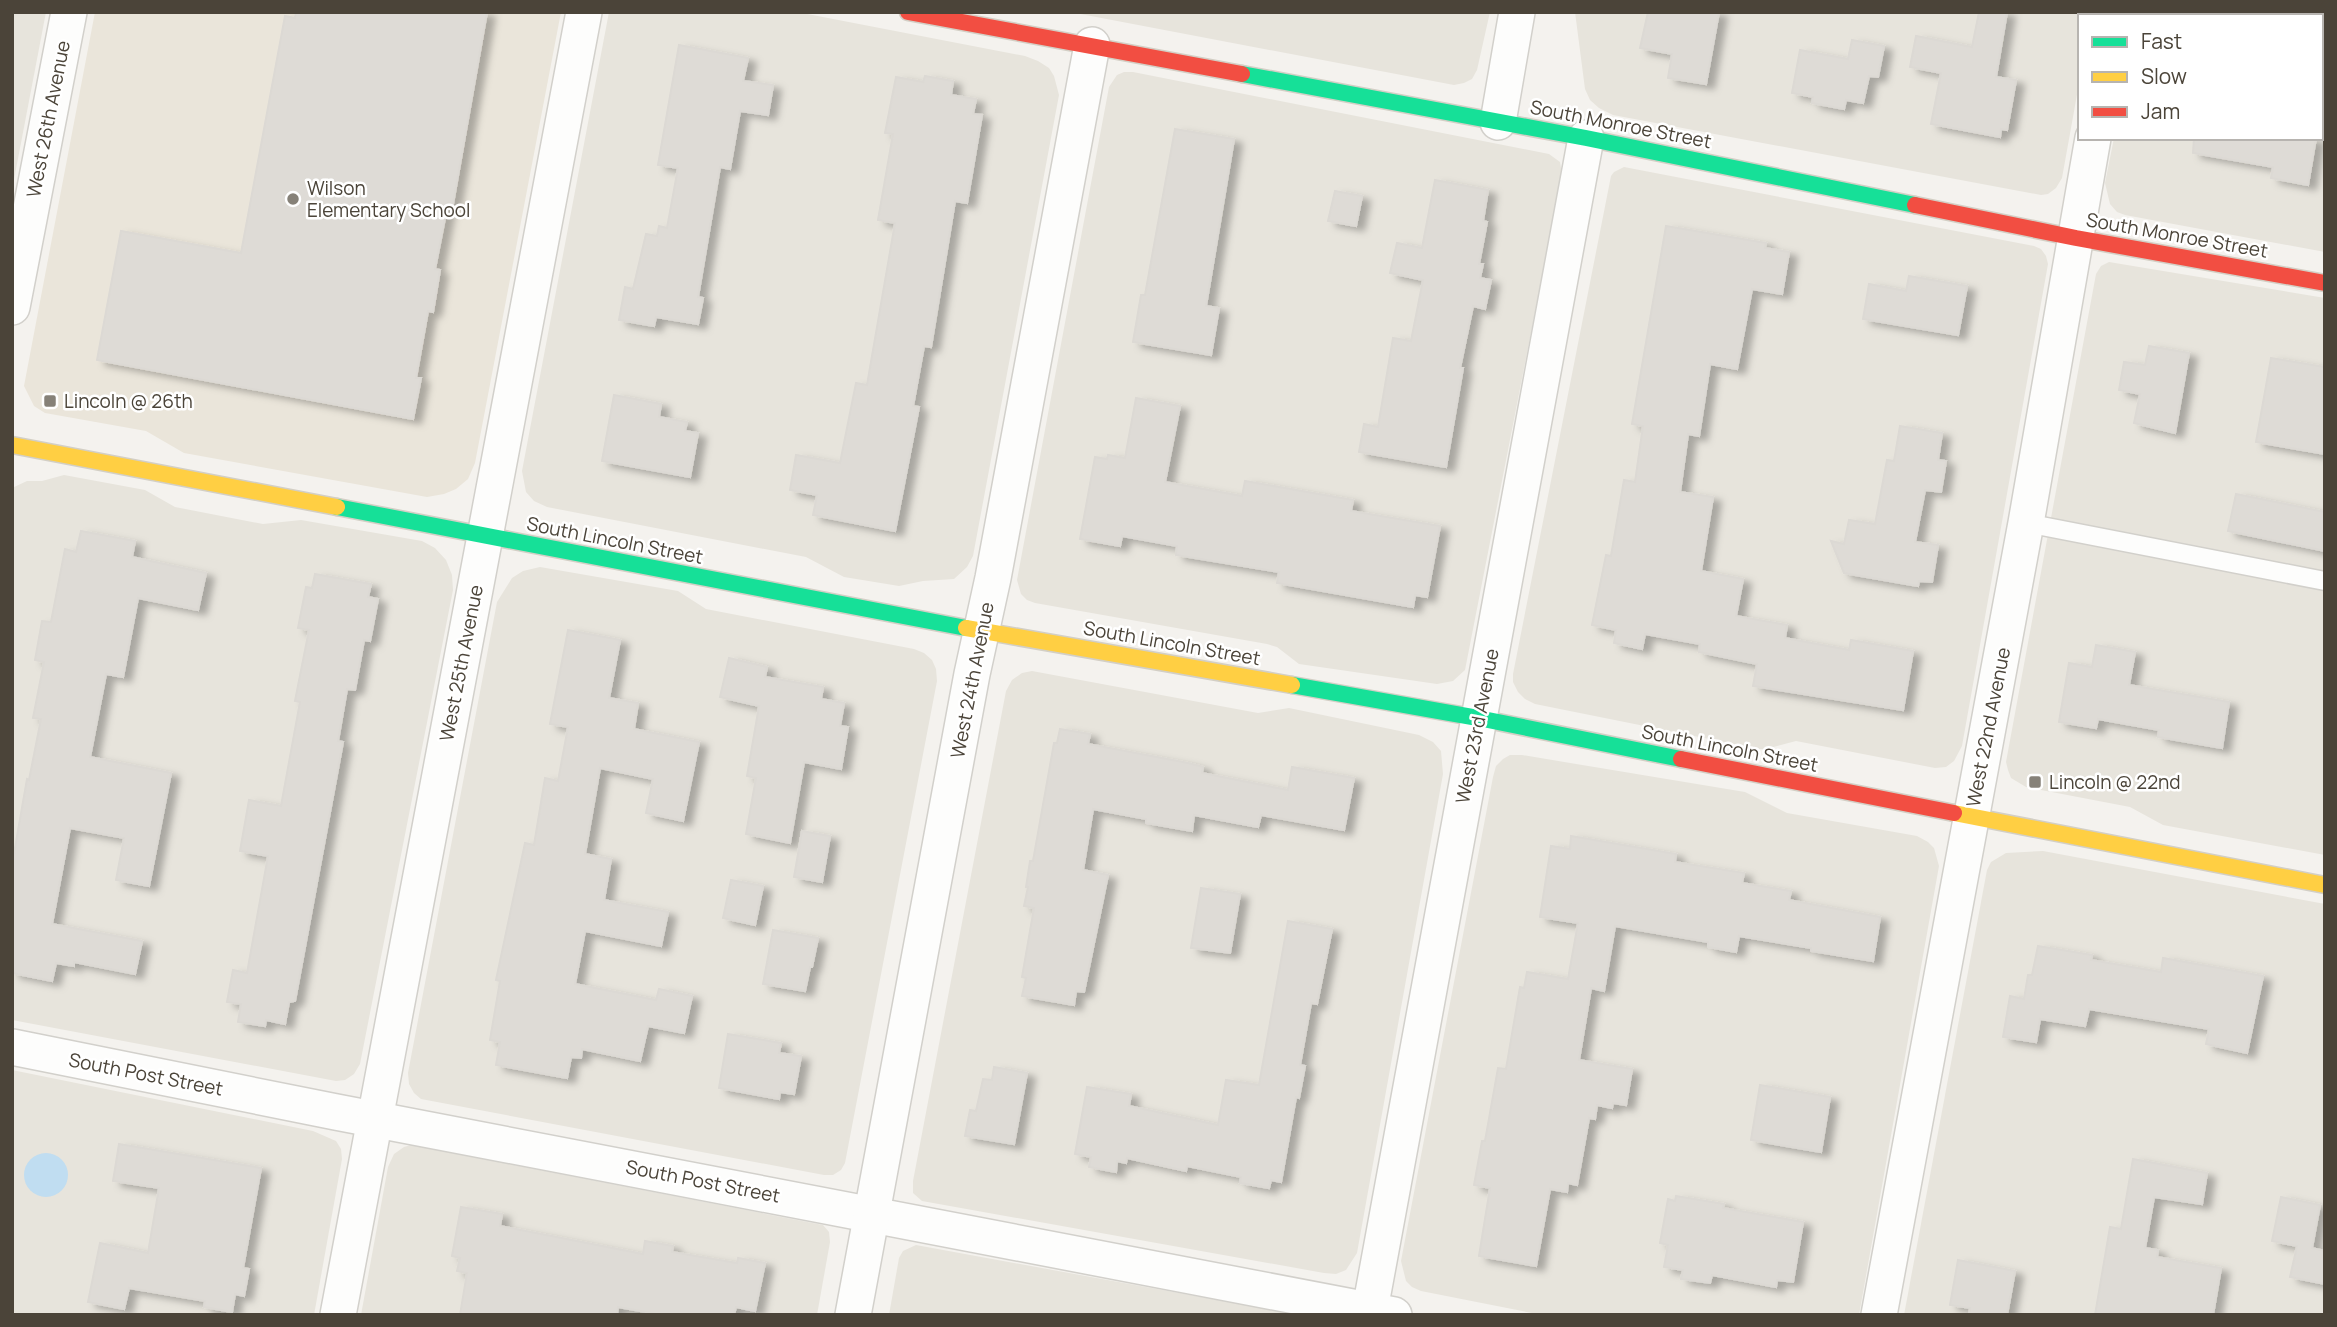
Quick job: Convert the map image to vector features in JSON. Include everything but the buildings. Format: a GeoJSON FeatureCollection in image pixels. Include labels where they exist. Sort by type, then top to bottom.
{"type":"FeatureCollection","features":[{"type":"Feature","properties":{"kind":"street","name":"West 26th Avenue"},"geometry":{"type":"LineString","coordinates":[[12,307],[69,12]]}},
{"type":"Feature","properties":{"kind":"street","name":"West 25th Avenue"},"geometry":{"type":"LineString","coordinates":[[338,1315],[584,12]]}},
{"type":"Feature","properties":{"kind":"street","name":"South Monroe Street"},"geometry":{"type":"LineString","coordinates":[[909,12],[1586,138],[2076,238],[2325,283]]}},
{"type":"Feature","properties":{"kind":"street"},"geometry":{"type":"LineString","coordinates":[[1498,122],[1517,12]]}},
{"type":"Feature","properties":{"kind":"street","name":"West 24th Avenue"},"geometry":{"type":"LineString","coordinates":[[853,1315],[1092,45]]}},
{"type":"Feature","properties":{"kind":"street","name":"West 23rd Avenue"},"geometry":{"type":"LineString","coordinates":[[1378,1313],[1478,719],[1586,138]]}},
{"type":"Feature","properties":{"kind":"street","name":"West 22nd Avenue"},"geometry":{"type":"LineString","coordinates":[[1879,1315],[2026,523],[2093,140]]}},
{"type":"Feature","properties":{"kind":"street","name":"South Lincoln Street"},"geometry":{"type":"LineString","coordinates":[[12,445],[981,631],[1478,719],[2325,885]]}},
{"type":"Feature","properties":{"kind":"street","name":"South Post Street"},"geometry":{"type":"LineString","coordinates":[[12,1047],[1378,1313]]}},
{"type":"Feature","properties":{"kind":"lane"},"geometry":{"type":"LineString","coordinates":[[2026,523],[2325,581]]}},
{"type":"Feature","properties":{"kind":"shaded area"},"geometry":{"type":"Polygon","coordinates":[[[12,12],[46,12],[12,190],[12,12]]]}},
{"type":"Feature","properties":{"kind":"shaded area","name":"Wilson Elementary School"},"geometry":{"type":"Polygon","coordinates":[[[95,12],[561,12],[475,463],[468,479],[456,489],[427,497],[184,453],[146,431],[45,413],[34,406],[24,386],[95,12]]]}},
{"type":"Feature","properties":{"kind":"shaded area"},"geometry":{"type":"Polygon","coordinates":[[[609,12],[797,12],[1025,56],[1049,68],[1054,76],[1059,95],[973,556],[967,567],[954,579],[899,586],[844,577],[806,557],[547,507],[534,501],[526,492],[522,471],[609,12]]]}},
{"type":"Feature","properties":{"kind":"shaded area"},"geometry":{"type":"Polygon","coordinates":[[[1070,12],[1490,12],[1477,70],[1472,79],[1454,85],[1070,12]]]}},
{"type":"Feature","properties":{"kind":"shaded area"},"geometry":{"type":"Polygon","coordinates":[[[1575,12],[2092,12],[2078,14],[2078,89],[2062,178],[2048,194],[2041,195],[1613,115],[1590,100],[1585,89],[1575,12]]]}},
{"type":"Feature","properties":{"kind":"shaded area"},"geometry":{"type":"Polygon","coordinates":[[[2325,12],[2325,252],[2125,215],[2117,212],[2110,204],[2105,183],[2114,140],[2323,140],[2323,14],[2138,14],[2325,12]]]}},
{"type":"Feature","properties":{"kind":"shaded area"},"geometry":{"type":"Polygon","coordinates":[[[1124,72],[1549,154],[1560,162],[1562,174],[1465,670],[1453,681],[1437,684],[1299,664],[1277,647],[1267,644],[1035,603],[1021,594],[1017,580],[1109,87],[1117,75],[1124,72]]]}},
{"type":"Feature","properties":{"kind":"shaded area"},"geometry":{"type":"Polygon","coordinates":[[[1624,167],[2034,246],[2041,249],[2046,256],[2048,264],[1962,746],[1954,761],[1946,767],[1935,768],[1796,741],[1759,749],[1535,704],[1518,692],[1513,682],[1513,674],[1611,176],[1624,167]]]}},
{"type":"Feature","properties":{"kind":"shaded area"},"geometry":{"type":"Polygon","coordinates":[[[2109,262],[2325,298],[2325,855],[2163,825],[2130,807],[2026,787],[2011,778],[2008,770],[2006,762],[2096,274],[2101,266],[2109,262]]]}},
{"type":"Feature","properties":{"kind":"shaded area"},"geometry":{"type":"Polygon","coordinates":[[[64,475],[145,490],[175,507],[263,524],[301,520],[422,541],[435,548],[446,560],[452,575],[453,590],[360,1064],[354,1074],[345,1080],[336,1081],[12,1020],[12,488],[27,481],[42,481],[64,475]]]}},
{"type":"Feature","properties":{"kind":"shaded area"},"geometry":{"type":"Polygon","coordinates":[[[540,567],[678,591],[706,609],[914,649],[932,660],[937,681],[845,1163],[841,1170],[833,1175],[421,1099],[409,1084],[408,1073],[497,602],[512,578],[523,571],[540,567]]]}},
{"type":"Feature","properties":{"kind":"shaded area"},"geometry":{"type":"Polygon","coordinates":[[[1032,671],[1258,713],[1289,708],[1419,735],[1433,742],[1441,751],[1443,774],[1357,1253],[1346,1270],[1336,1274],[1324,1273],[922,1201],[913,1193],[913,1181],[1006,691],[1012,680],[1022,673],[1032,671]]]}},
{"type":"Feature","properties":{"kind":"shaded area"},"geometry":{"type":"Polygon","coordinates":[[[1510,755],[1745,792],[1787,813],[1917,836],[1934,848],[1939,866],[1859,1315],[1542,1315],[1421,1291],[1406,1281],[1401,1261],[1493,777],[1496,766],[1510,755]]]}},
{"type":"Feature","properties":{"kind":"shaded area"},"geometry":{"type":"Polygon","coordinates":[[[2043,851],[2325,904],[2325,1315],[1904,1315],[1987,870],[1991,862],[2006,853],[2043,851]]]}},
{"type":"Feature","properties":{"kind":"shaded area"},"geometry":{"type":"Polygon","coordinates":[[[12,1070],[313,1131],[336,1141],[341,1149],[342,1159],[314,1315],[12,1315],[12,1070]]]}},
{"type":"Feature","properties":{"kind":"shaded area"},"geometry":{"type":"Polygon","coordinates":[[[411,1145],[823,1225],[829,1232],[830,1242],[817,1315],[361,1315],[388,1167],[394,1154],[411,1145]]]}},
{"type":"Feature","properties":{"kind":"shaded area"},"geometry":{"type":"Polygon","coordinates":[[[916,1245],[1299,1315],[889,1315],[899,1258],[903,1251],[916,1245]]]}},
{"type":"Feature","properties":{"kind":"water"},"geometry":{"type":"Polygon","coordinates":[[[46,1153],[62,1159],[68,1175],[62,1191],[46,1197],[30,1191],[24,1175],[30,1159],[46,1153]]]}},
{"type":"Feature","properties":{"kind":"traffic: fast"},"geometry":{"type":"LineString","coordinates":[[1242,74],[1586,138],[1915,205]]}},
{"type":"Feature","properties":{"kind":"traffic: fast"},"geometry":{"type":"LineString","coordinates":[[337,507],[966,628]]}},
{"type":"Feature","properties":{"kind":"traffic: fast"},"geometry":{"type":"LineString","coordinates":[[1292,685],[1478,718],[1681,759]]}},
{"type":"Feature","properties":{"kind":"traffic: slow"},"geometry":{"type":"LineString","coordinates":[[12,445],[337,507]]}},
{"type":"Feature","properties":{"kind":"traffic: slow"},"geometry":{"type":"LineString","coordinates":[[966,628],[1292,685]]}},
{"type":"Feature","properties":{"kind":"traffic: slow"},"geometry":{"type":"LineString","coordinates":[[1954,813],[2325,885]]}},
{"type":"Feature","properties":{"kind":"traffic: jam"},"geometry":{"type":"LineString","coordinates":[[908,12],[1242,74]]}},
{"type":"Feature","properties":{"kind":"traffic: jam"},"geometry":{"type":"LineString","coordinates":[[1915,205],[2076,238],[2325,283]]}},
{"type":"Feature","properties":{"kind":"traffic: jam"},"geometry":{"type":"LineString","coordinates":[[1681,759],[1954,813]]}},
{"type":"Feature","properties":{"kind":"place","name":"Wilson Elementary School"},"geometry":{"type":"Point","coordinates":[293,199]}},
{"type":"Feature","properties":{"kind":"place","name":"Lincoln @ 26th"},"geometry":{"type":"Point","coordinates":[50,401]}},
{"type":"Feature","properties":{"kind":"place","name":"Lincoln @ 22nd"},"geometry":{"type":"Point","coordinates":[2035,782]}}]}
